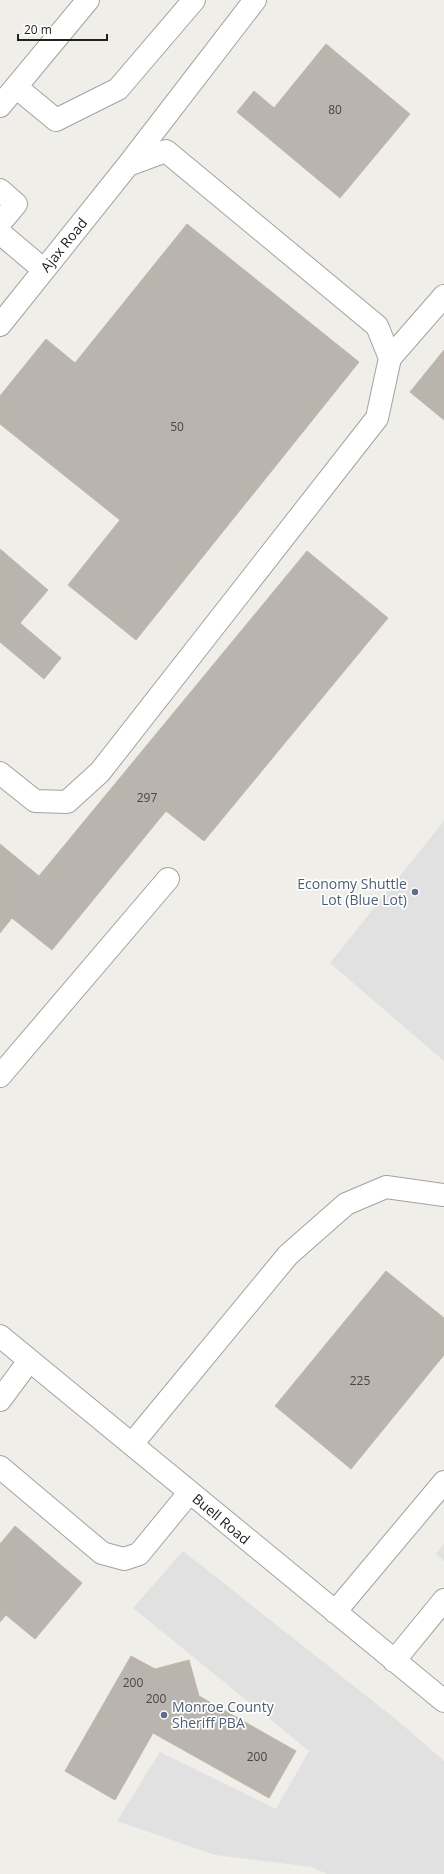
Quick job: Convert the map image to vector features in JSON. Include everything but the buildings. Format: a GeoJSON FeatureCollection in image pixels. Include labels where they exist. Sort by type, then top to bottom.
{"type":"FeatureCollection","features":[{"type":"Feature","properties":{"kind":"street"},"geometry":{"type":"LineString","coordinates":[[0,106],[88,0]]}},
{"type":"Feature","properties":{"kind":"street"},"geometry":{"type":"LineString","coordinates":[[16,87],[56,120],[118,90],[194,0]]}},
{"type":"Feature","properties":{"kind":"street","name":"Ajax Road"},"geometry":{"type":"LineString","coordinates":[[0,325],[128,165],[255,0]]}},
{"type":"Feature","properties":{"kind":"street"},"geometry":{"type":"LineString","coordinates":[[128,165],[166,151],[377,326],[390,358]]}},
{"type":"Feature","properties":{"kind":"street"},"geometry":{"type":"LineString","coordinates":[[0,190],[16,204],[0,223]]}},
{"type":"Feature","properties":{"kind":"street"},"geometry":{"type":"LineString","coordinates":[[0,233],[44,270]]}},
{"type":"Feature","properties":{"kind":"street"},"geometry":{"type":"LineString","coordinates":[[0,773],[35,801],[67,802],[100,772],[377,418],[390,358],[444,296]]}},
{"type":"Feature","properties":{"kind":"street"},"geometry":{"type":"LineString","coordinates":[[0,1076],[168,879]]}},
{"type":"Feature","properties":{"kind":"street"},"geometry":{"type":"LineString","coordinates":[[132,1444],[288,1255],[346,1204],[386,1186],[444,1196]]}},
{"type":"Feature","properties":{"kind":"street","name":"Buell Road"},"geometry":{"type":"LineString","coordinates":[[0,1336],[444,1701]]}},
{"type":"Feature","properties":{"kind":"street"},"geometry":{"type":"LineString","coordinates":[[0,1400],[29,1361]]}},
{"type":"Feature","properties":{"kind":"street"},"geometry":{"type":"LineString","coordinates":[[0,1467],[102,1553],[124,1559],[140,1554],[190,1493]]}},
{"type":"Feature","properties":{"kind":"street"},"geometry":{"type":"LineString","coordinates":[[335,1612],[444,1482]]}},
{"type":"Feature","properties":{"kind":"street"},"geometry":{"type":"LineString","coordinates":[[394,1661],[444,1600]]}},
{"type":"Feature","properties":{"kind":"shaded area","name":"Economy Shuttle Lot (Blue Lot)"},"geometry":{"type":"Polygon","coordinates":[[[444,821],[444,1061],[330,963],[444,821]]]}},
{"type":"Feature","properties":{"kind":"shaded area"},"geometry":{"type":"Polygon","coordinates":[[[444,1544],[444,1561],[436,1554],[444,1544]]]}},
{"type":"Feature","properties":{"kind":"shaded area"},"geometry":{"type":"Polygon","coordinates":[[[183,1551],[398,1721],[444,1761],[444,1874],[327,1874],[312,1867],[215,1855],[117,1821],[160,1752],[276,1809],[309,1751],[133,1608],[183,1551]]]}},
{"type":"Feature","properties":{"kind":"place","name":"Economy Shuttle Lot (Blue Lot)"},"geometry":{"type":"Point","coordinates":[415,892]}},
{"type":"Feature","properties":{"kind":"place","name":"Monroe County Sheriff PBA"},"geometry":{"type":"Point","coordinates":[164,1715]}}]}
